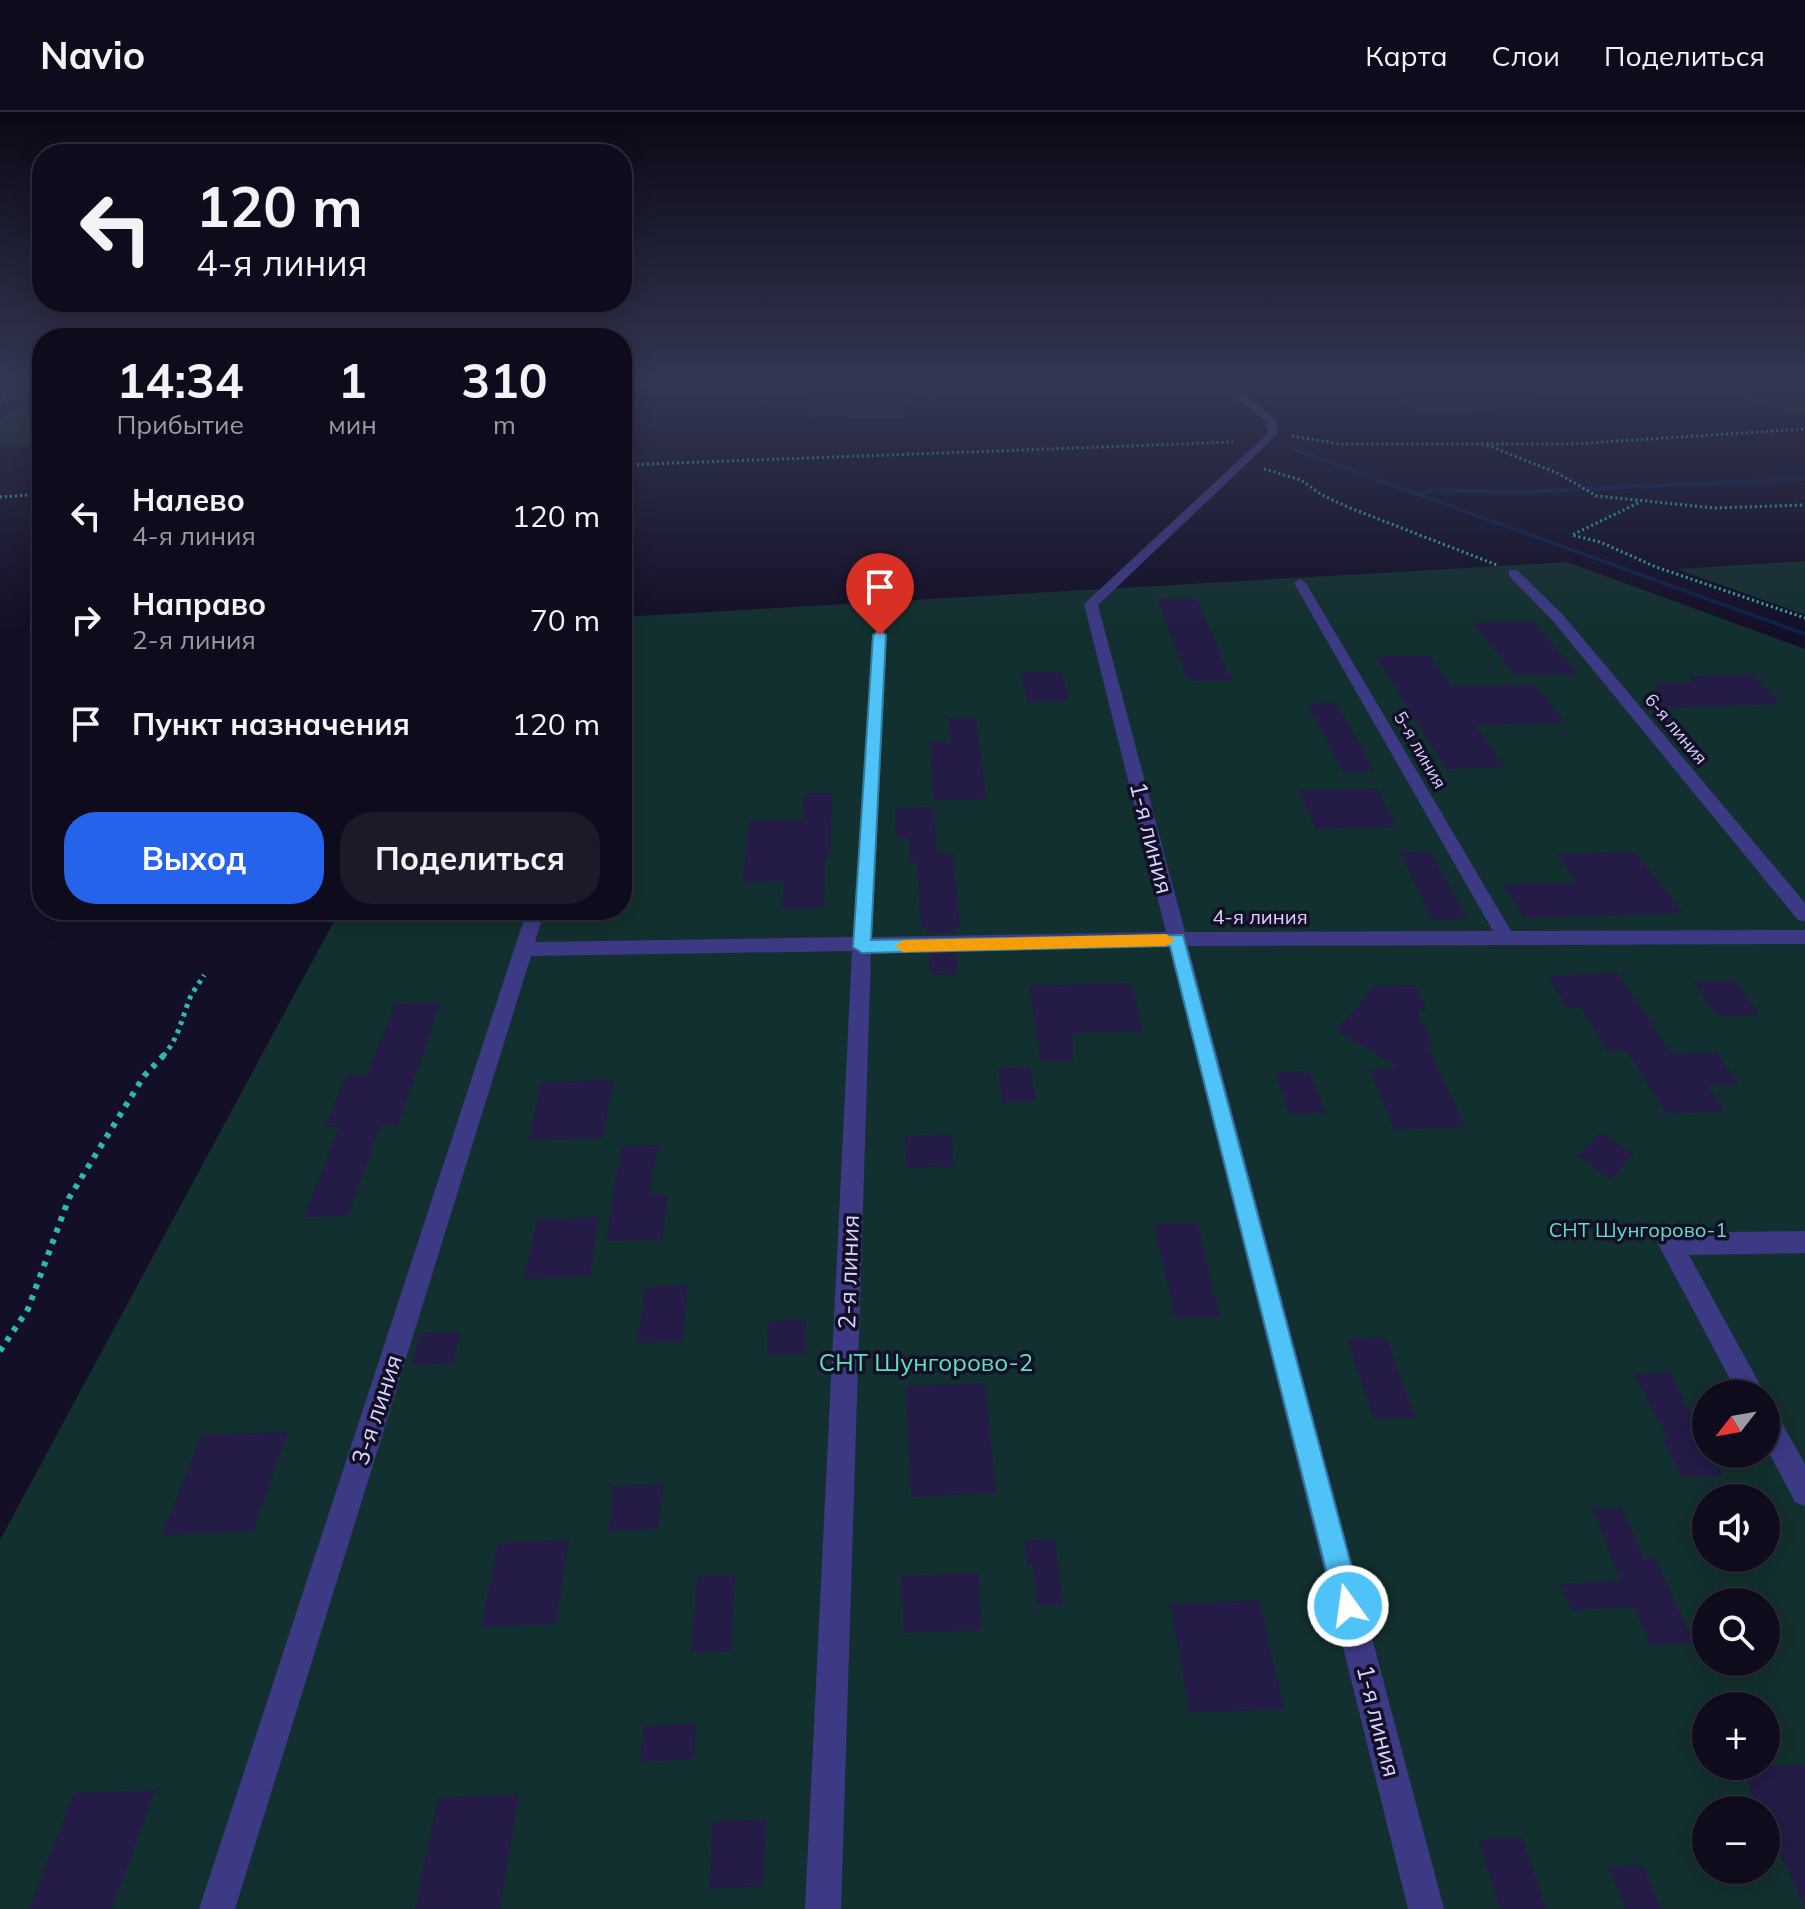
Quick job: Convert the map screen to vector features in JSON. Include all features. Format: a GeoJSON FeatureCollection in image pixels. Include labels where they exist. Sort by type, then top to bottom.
{"type":"FeatureCollection","features":[{"type":"Feature","properties":{"kind":"street","name":"1-я линия"},"geometry":{"type":"LineString","coordinates":[[1243,464],[1091,604],[1426,1909]]}},
{"type":"Feature","properties":{"kind":"street","name":"6-я линия"},"geometry":{"type":"LineString","coordinates":[[1513,573],[1558,618],[1805,915]]}},
{"type":"Feature","properties":{"kind":"street","name":"5-я линия"},"geometry":{"type":"LineString","coordinates":[[1300,583],[1506,938]]}},
{"type":"Feature","properties":{"kind":"street","name":"2-я линия"},"geometry":{"type":"LineString","coordinates":[[823,1909],[862,947],[880,635]]}},
{"type":"Feature","properties":{"kind":"street","name":"3-я линия"},"geometry":{"type":"LineString","coordinates":[[217,1909],[533,920]]}},
{"type":"Feature","properties":{"kind":"street","name":"4-я линия"},"geometry":{"type":"LineString","coordinates":[[524,949],[862,947],[1177,939],[1805,937]]}},
{"type":"Feature","properties":{"kind":"street"},"geometry":{"type":"LineString","coordinates":[[1744,1380],[1670,1244],[1805,1242]]}},
{"type":"Feature","properties":{"kind":"street"},"geometry":{"type":"LineString","coordinates":[[1780,1446],[1805,1492]]}},
{"type":"Feature","properties":{"kind":"path"},"geometry":{"type":"LineString","coordinates":[[1243,464],[1301,480],[1322,495],[1350,508],[1395,523],[1513,573]]}},
{"type":"Feature","properties":{"kind":"path"},"geometry":{"type":"LineString","coordinates":[[1534,464],[1597,496],[1715,508],[1805,505]]}},
{"type":"Feature","properties":{"kind":"path"},"geometry":{"type":"LineString","coordinates":[[0,497],[32,495]]}},
{"type":"Feature","properties":{"kind":"path"},"geometry":{"type":"LineString","coordinates":[[1641,502],[1572,535],[1600,542],[1656,567],[1805,618]]}},
{"type":"Feature","properties":{"kind":"path"},"geometry":{"type":"LineString","coordinates":[[0,1351],[28,1309],[69,1198],[144,1076],[169,1049],[184,1019],[188,1001],[204,975]]}},
{"type":"Feature","properties":{"kind":"green space"},"geometry":{"type":"Polygon","coordinates":[[[1805,561],[1805,615],[1677,569],[1805,561]]]}},
{"type":"Feature","properties":{"kind":"green space","name":"СНТ Шунгорово-2"},"geometry":{"type":"Polygon","coordinates":[[[1567,562],[1805,649],[1805,1909],[0,1909],[0,1540],[335,920],[632,920],[632,616],[1567,562]]]}},
{"type":"Feature","properties":{"kind":"building"},"geometry":{"type":"Polygon","coordinates":[[[1196,598],[1232,680],[1189,681],[1157,599],[1196,598]]]}},
{"type":"Feature","properties":{"kind":"building"},"geometry":{"type":"Polygon","coordinates":[[[1533,621],[1578,674],[1515,675],[1473,623],[1533,621]]]}},
{"type":"Feature","properties":{"kind":"building"},"geometry":{"type":"Polygon","coordinates":[[[1429,655],[1451,686],[1535,685],[1566,723],[1475,725],[1505,767],[1446,769],[1377,657],[1429,655]]]}},
{"type":"Feature","properties":{"kind":"building"},"geometry":{"type":"Polygon","coordinates":[[[1021,672],[1062,672],[1069,701],[1027,702],[1021,672]]]}},
{"type":"Feature","properties":{"kind":"building"},"geometry":{"type":"Polygon","coordinates":[[[1752,674],[1781,704],[1657,708],[1656,683],[1694,682],[1688,676],[1752,674]]]}},
{"type":"Feature","properties":{"kind":"building"},"geometry":{"type":"Polygon","coordinates":[[[1336,702],[1374,771],[1343,772],[1307,703],[1336,702]]]}},
{"type":"Feature","properties":{"kind":"building"},"geometry":{"type":"Polygon","coordinates":[[[949,718],[976,718],[986,799],[933,800],[930,742],[951,742],[949,718]]]}},
{"type":"Feature","properties":{"kind":"building"},"geometry":{"type":"Polygon","coordinates":[[[1377,789],[1397,827],[1316,829],[1298,790],[1377,789]]]}},
{"type":"Feature","properties":{"kind":"building"},"geometry":{"type":"Polygon","coordinates":[[[804,793],[832,793],[830,858],[825,858],[824,908],[782,909],[784,881],[743,882],[749,821],[802,820],[804,793]]]}},
{"type":"Feature","properties":{"kind":"building"},"geometry":{"type":"Polygon","coordinates":[[[933,807],[937,853],[953,853],[960,927],[954,928],[955,933],[927,933],[927,928],[921,928],[917,863],[910,863],[909,838],[896,838],[895,808],[933,807]]]}},
{"type":"Feature","properties":{"kind":"building"},"geometry":{"type":"Polygon","coordinates":[[[1430,851],[1468,919],[1432,920],[1400,852],[1430,851]]]}},
{"type":"Feature","properties":{"kind":"building"},"geometry":{"type":"Polygon","coordinates":[[[1635,852],[1683,913],[1524,918],[1503,884],[1577,882],[1558,854],[1635,852]]]}},
{"type":"Feature","properties":{"kind":"building"},"geometry":{"type":"Polygon","coordinates":[[[929,953],[956,953],[958,974],[930,975],[929,953]]]}},
{"type":"Feature","properties":{"kind":"building"},"geometry":{"type":"Polygon","coordinates":[[[1617,972],[1669,1050],[1674,1054],[1716,1052],[1739,1084],[1707,1085],[1725,1111],[1667,1114],[1626,1050],[1607,1051],[1581,1007],[1567,1008],[1548,976],[1617,972]]]}},
{"type":"Feature","properties":{"kind":"building"},"geometry":{"type":"Polygon","coordinates":[[[1735,981],[1760,1015],[1718,1016],[1693,982],[1735,981]]]}},
{"type":"Feature","properties":{"kind":"building"},"geometry":{"type":"Polygon","coordinates":[[[1131,983],[1143,1031],[1073,1033],[1073,1061],[1041,1061],[1029,986],[1131,983]]]}},
{"type":"Feature","properties":{"kind":"building"},"geometry":{"type":"Polygon","coordinates":[[[1415,985],[1427,1010],[1417,1011],[1433,1044],[1427,1045],[1465,1127],[1394,1130],[1369,1069],[1399,1068],[1336,1030],[1375,986],[1415,985]]]}},
{"type":"Feature","properties":{"kind":"building"},"geometry":{"type":"Polygon","coordinates":[[[441,1002],[398,1125],[380,1126],[348,1216],[304,1217],[339,1127],[325,1127],[346,1076],[367,1075],[395,1004],[441,1002]]]}},
{"type":"Feature","properties":{"kind":"building"},"geometry":{"type":"Polygon","coordinates":[[[1030,1067],[1036,1101],[1002,1102],[998,1068],[1030,1067]]]}},
{"type":"Feature","properties":{"kind":"building"},"geometry":{"type":"Polygon","coordinates":[[[1309,1071],[1325,1113],[1289,1114],[1275,1072],[1309,1071]]]}},
{"type":"Feature","properties":{"kind":"building"},"geometry":{"type":"Polygon","coordinates":[[[613,1080],[603,1138],[528,1140],[541,1082],[613,1080]]]}},
{"type":"Feature","properties":{"kind":"building"},"geometry":{"type":"Polygon","coordinates":[[[1601,1132],[1634,1154],[1611,1179],[1578,1156],[1601,1132]]]}},
{"type":"Feature","properties":{"kind":"building"},"geometry":{"type":"Polygon","coordinates":[[[951,1134],[954,1166],[907,1168],[905,1136],[951,1134]]]}},
{"type":"Feature","properties":{"kind":"building"},"geometry":{"type":"Polygon","coordinates":[[[658,1145],[650,1195],[668,1195],[662,1240],[606,1241],[621,1146],[658,1145]]]}},
{"type":"Feature","properties":{"kind":"building"},"geometry":{"type":"Polygon","coordinates":[[[599,1217],[590,1276],[524,1279],[537,1219],[599,1217]]]}},
{"type":"Feature","properties":{"kind":"building"},"geometry":{"type":"Polygon","coordinates":[[[1197,1223],[1220,1317],[1175,1318],[1154,1225],[1197,1223]]]}},
{"type":"Feature","properties":{"kind":"building"},"geometry":{"type":"Polygon","coordinates":[[[688,1285],[682,1341],[637,1343],[645,1287],[688,1285]]]}},
{"type":"Feature","properties":{"kind":"building"},"geometry":{"type":"Polygon","coordinates":[[[806,1320],[805,1353],[767,1355],[768,1321],[806,1320]]]}},
{"type":"Feature","properties":{"kind":"building"},"geometry":{"type":"Polygon","coordinates":[[[461,1332],[453,1364],[411,1365],[420,1333],[461,1332]]]}},
{"type":"Feature","properties":{"kind":"building"},"geometry":{"type":"Polygon","coordinates":[[[1386,1337],[1415,1418],[1374,1419],[1347,1339],[1386,1337]]]}},
{"type":"Feature","properties":{"kind":"building"},"geometry":{"type":"Polygon","coordinates":[[[1670,1372],[1692,1416],[1692,1468],[1719,1468],[1723,1476],[1681,1477],[1663,1440],[1668,1440],[1634,1374],[1670,1372]]]}},
{"type":"Feature","properties":{"kind":"building"},"geometry":{"type":"Polygon","coordinates":[[[985,1383],[996,1493],[911,1497],[906,1386],[985,1383]]]}},
{"type":"Feature","properties":{"kind":"building"},"geometry":{"type":"Polygon","coordinates":[[[288,1432],[253,1531],[162,1535],[202,1435],[288,1432]]]}},
{"type":"Feature","properties":{"kind":"building"},"geometry":{"type":"Polygon","coordinates":[[[664,1484],[658,1529],[608,1531],[613,1486],[664,1484]]]}},
{"type":"Feature","properties":{"kind":"building"},"geometry":{"type":"Polygon","coordinates":[[[1622,1508],[1644,1558],[1654,1557],[1692,1643],[1650,1645],[1634,1607],[1571,1610],[1560,1584],[1621,1580],[1592,1509],[1622,1508]]]}},
{"type":"Feature","properties":{"kind":"building"},"geometry":{"type":"Polygon","coordinates":[[[1055,1539],[1063,1605],[1037,1606],[1032,1565],[1027,1566],[1024,1540],[1055,1539]]]}},
{"type":"Feature","properties":{"kind":"building"},"geometry":{"type":"Polygon","coordinates":[[[569,1540],[556,1624],[481,1627],[498,1543],[569,1540]]]}},
{"type":"Feature","properties":{"kind":"building"},"geometry":{"type":"Polygon","coordinates":[[[978,1573],[982,1630],[904,1633],[901,1576],[978,1573]]]}},
{"type":"Feature","properties":{"kind":"building"},"geometry":{"type":"Polygon","coordinates":[[[735,1575],[731,1651],[691,1652],[697,1577],[735,1575]]]}},
{"type":"Feature","properties":{"kind":"building"},"geometry":{"type":"Polygon","coordinates":[[[1259,1600],[1284,1709],[1190,1713],[1170,1604],[1259,1600]]]}},
{"type":"Feature","properties":{"kind":"building"},"geometry":{"type":"Polygon","coordinates":[[[696,1723],[694,1759],[640,1762],[644,1726],[696,1723]]]}},
{"type":"Feature","properties":{"kind":"building"},"geometry":{"type":"Polygon","coordinates":[[[1805,1765],[1805,1908],[1780,1854],[1780,1796],[1753,1796],[1746,1780],[1780,1780],[1780,1766],[1805,1765]]]}},
{"type":"Feature","properties":{"kind":"building"},"geometry":{"type":"Polygon","coordinates":[[[155,1790],[112,1909],[29,1909],[74,1793],[155,1790]]]}},
{"type":"Feature","properties":{"kind":"building"},"geometry":{"type":"Polygon","coordinates":[[[519,1794],[500,1909],[415,1909],[438,1798],[519,1794]]]}},
{"type":"Feature","properties":{"kind":"building"},"geometry":{"type":"Polygon","coordinates":[[[766,1819],[763,1886],[709,1889],[713,1821],[766,1819]]]}},
{"type":"Feature","properties":{"kind":"building"},"geometry":{"type":"Polygon","coordinates":[[[1522,1837],[1546,1909],[1500,1909],[1478,1839],[1522,1837]]]}},
{"type":"Feature","properties":{"kind":"building"},"geometry":{"type":"Polygon","coordinates":[[[1643,1865],[1660,1909],[1625,1909],[1609,1867],[1643,1865]]]}},
{"type":"Feature","properties":{"kind":"waterway"},"geometry":{"type":"LineString","coordinates":[[1333,464],[1805,634]]}},
{"type":"Feature","properties":{"kind":"waterway"},"geometry":{"type":"LineString","coordinates":[[1421,495],[1431,490],[1516,492],[1805,479]]}},
{"type":"Feature","properties":{"kind":"slow traffic"},"geometry":{"type":"LineString","coordinates":[[903,946],[1166,940]]}},
{"type":"Feature","properties":{"kind":"route"},"geometry":{"type":"LineString","coordinates":[[880,635],[862,947],[1177,939],[1348,1606]]}},
{"type":"Feature","properties":{"kind":"park label","name":"СНТ Шунгорово-1"},"geometry":{"type":"Point","coordinates":[1638,1230]}}]}
